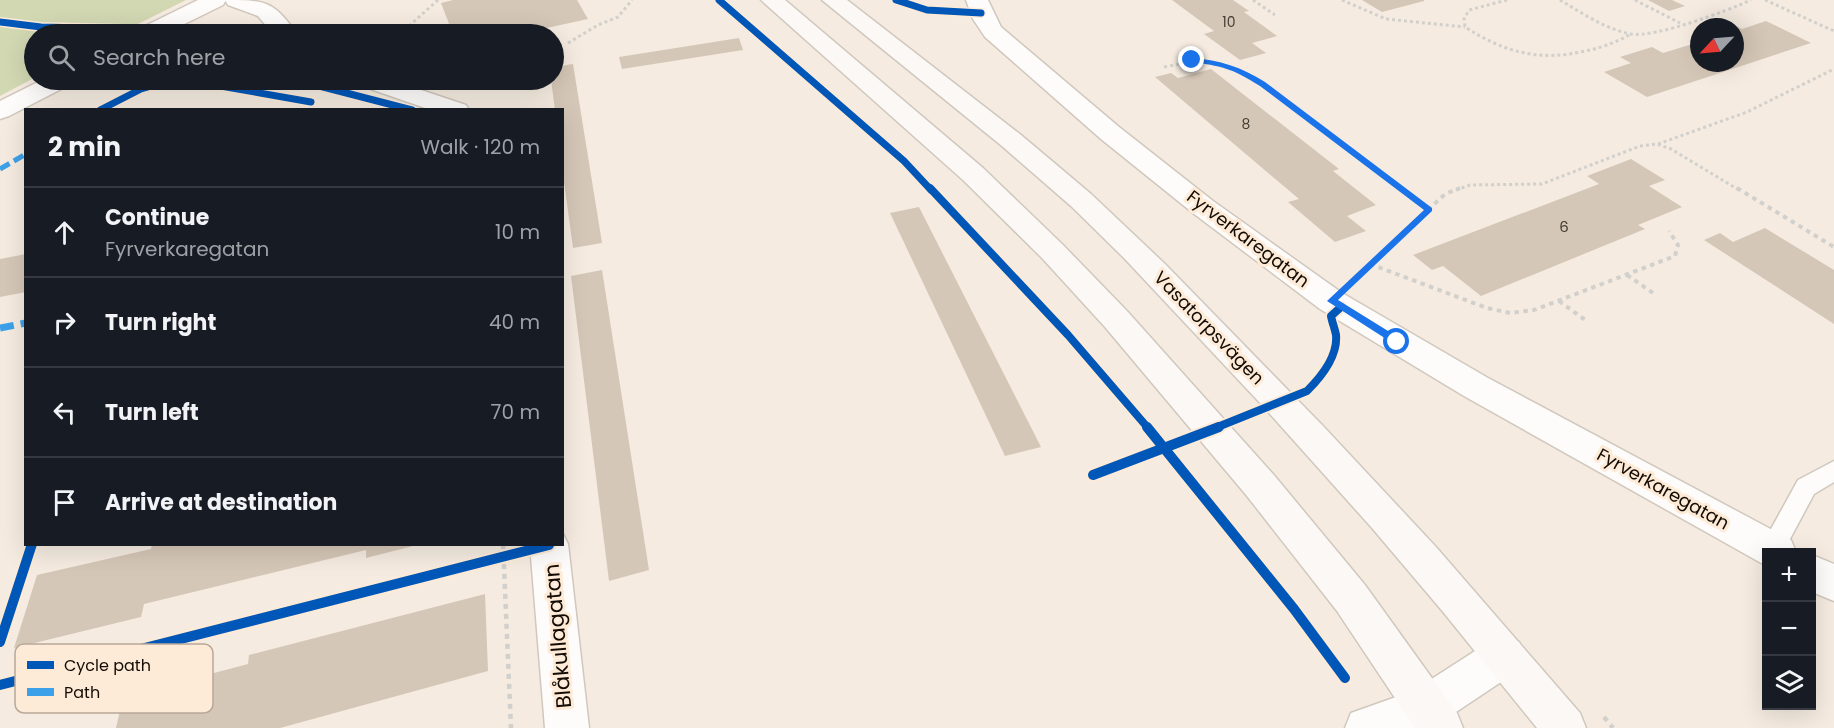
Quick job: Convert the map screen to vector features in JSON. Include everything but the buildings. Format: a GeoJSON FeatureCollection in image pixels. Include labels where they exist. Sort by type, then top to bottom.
{"type":"FeatureCollection","features":[{"type":"Feature","properties":{"kind":"main road"},"geometry":{"type":"LineString","coordinates":[[772,0],[974,174],[1052,251],[1116,319],[1260,485],[1351,598],[1437,721]]}},
{"type":"Feature","properties":{"kind":"main road","name":"Vasatorpsvägen"},"geometry":{"type":"LineString","coordinates":[[833,0],[967,103],[1113,230],[1180,296],[1331,457],[1564,728]]}},
{"type":"Feature","properties":{"kind":"street"},"geometry":{"type":"LineString","coordinates":[[167,24],[215,0]]}},
{"type":"Feature","properties":{"kind":"street"},"geometry":{"type":"LineString","coordinates":[[236,0],[266,11],[277,24]]}},
{"type":"Feature","properties":{"kind":"street","name":"Fyrverkaregatan"},"geometry":{"type":"LineString","coordinates":[[977,0],[984,19],[993,32],[1110,133],[1203,207],[1331,301],[1476,387],[1769,548]]}},
{"type":"Feature","properties":{"kind":"street"},"geometry":{"type":"LineString","coordinates":[[0,111],[41,90]]}},
{"type":"Feature","properties":{"kind":"street"},"geometry":{"type":"LineString","coordinates":[[398,90],[451,108]]}},
{"type":"Feature","properties":{"kind":"street","name":"Blåkullagatan"},"geometry":{"type":"LineString","coordinates":[[549,546],[567,728]]}},
{"type":"Feature","properties":{"kind":"street"},"geometry":{"type":"LineString","coordinates":[[1816,574],[1834,584]]}},
{"type":"Feature","properties":{"kind":"street"},"geometry":{"type":"LineString","coordinates":[[1367,728],[1437,721],[1504,656]]}},
{"type":"Feature","properties":{"kind":"lane"},"geometry":{"type":"LineString","coordinates":[[1776,548],[1806,487],[1834,470]]}},
{"type":"Feature","properties":{"kind":"path"},"geometry":{"type":"LineString","coordinates":[[411,24],[438,0]]}},
{"type":"Feature","properties":{"kind":"path"},"geometry":{"type":"LineString","coordinates":[[568,43],[598,25],[618,17],[632,0]]}},
{"type":"Feature","properties":{"kind":"path"},"geometry":{"type":"LineString","coordinates":[[1253,0],[1275,15]]}},
{"type":"Feature","properties":{"kind":"path"},"geometry":{"type":"LineString","coordinates":[[1342,0],[1386,19],[1466,27],[1489,43],[1517,54],[1544,58],[1569,56],[1619,42],[1629,35]]}},
{"type":"Feature","properties":{"kind":"path"},"geometry":{"type":"LineString","coordinates":[[1466,27],[1464,19],[1469,10],[1507,0]]}},
{"type":"Feature","properties":{"kind":"path"},"geometry":{"type":"LineString","coordinates":[[1560,0],[1614,30],[1629,35],[1644,35],[1751,0]]}},
{"type":"Feature","properties":{"kind":"path"},"geometry":{"type":"LineString","coordinates":[[1635,0],[1681,24]]}},
{"type":"Feature","properties":{"kind":"path"},"geometry":{"type":"LineString","coordinates":[[1765,0],[1834,31]]}},
{"type":"Feature","properties":{"kind":"path"},"geometry":{"type":"LineString","coordinates":[[1164,67],[1192,60],[1217,62],[1241,70],[1429,209]]}},
{"type":"Feature","properties":{"kind":"path"},"geometry":{"type":"LineString","coordinates":[[1331,301],[1445,194],[1470,185],[1542,184],[1640,146],[1657,144],[1747,112],[1834,69]]}},
{"type":"Feature","properties":{"kind":"path"},"geometry":{"type":"LineString","coordinates":[[1657,144],[1671,149],[1834,247]]}},
{"type":"Feature","properties":{"kind":"path"},"geometry":{"type":"LineString","coordinates":[[1370,264],[1487,308],[1510,313],[1534,310],[1675,256],[1678,245],[1669,231]]}},
{"type":"Feature","properties":{"kind":"path"},"geometry":{"type":"LineString","coordinates":[[1626,274],[1656,295]]}},
{"type":"Feature","properties":{"kind":"path"},"geometry":{"type":"LineString","coordinates":[[1558,301],[1588,322]]}},
{"type":"Feature","properties":{"kind":"path"},"geometry":{"type":"LineString","coordinates":[[503,546],[511,728]]}},
{"type":"Feature","properties":{"kind":"green space"},"geometry":{"type":"Polygon","coordinates":[[[0,0],[186,0],[138,24],[24,24],[24,83],[0,96],[0,0]]]}},
{"type":"Feature","properties":{"kind":"marked path"},"geometry":{"type":"LineString","coordinates":[[0,169],[24,155]]}},
{"type":"Feature","properties":{"kind":"marked path"},"geometry":{"type":"LineString","coordinates":[[0,328],[24,323]]}},
{"type":"Feature","properties":{"kind":"cycle path"},"geometry":{"type":"LineString","coordinates":[[719,0],[904,161],[1068,335],[1164,447],[1294,609],[1345,678]]}},
{"type":"Feature","properties":{"kind":"cycle path"},"geometry":{"type":"LineString","coordinates":[[896,0],[927,10],[981,13]]}},
{"type":"Feature","properties":{"kind":"cycle path"},"geometry":{"type":"LineString","coordinates":[[0,22],[24,25]]}},
{"type":"Feature","properties":{"kind":"cycle path"},"geometry":{"type":"LineString","coordinates":[[104,108],[139,90]]}},
{"type":"Feature","properties":{"kind":"cycle path"},"geometry":{"type":"LineString","coordinates":[[243,90],[311,102]]}},
{"type":"Feature","properties":{"kind":"cycle path"},"geometry":{"type":"LineString","coordinates":[[335,90],[404,108]]}},
{"type":"Feature","properties":{"kind":"cycle path"},"geometry":{"type":"LineString","coordinates":[[1093,475],[1157,452],[1307,391],[1318,380],[1331,358],[1336,343],[1331,316],[1341,307]]}},
{"type":"Feature","properties":{"kind":"cycle path"},"geometry":{"type":"LineString","coordinates":[[0,642],[31,546]]}},
{"type":"Feature","properties":{"kind":"cycle path"},"geometry":{"type":"LineString","coordinates":[[161,644],[545,546]]}},
{"type":"Feature","properties":{"kind":"cycle path"},"geometry":{"type":"LineString","coordinates":[[0,685],[15,681]]}},
{"type":"Feature","properties":{"kind":"route"},"geometry":{"type":"LineString","coordinates":[[1192,60],[1217,62],[1241,70],[1429,209],[1331,301],[1397,342]]}}]}
